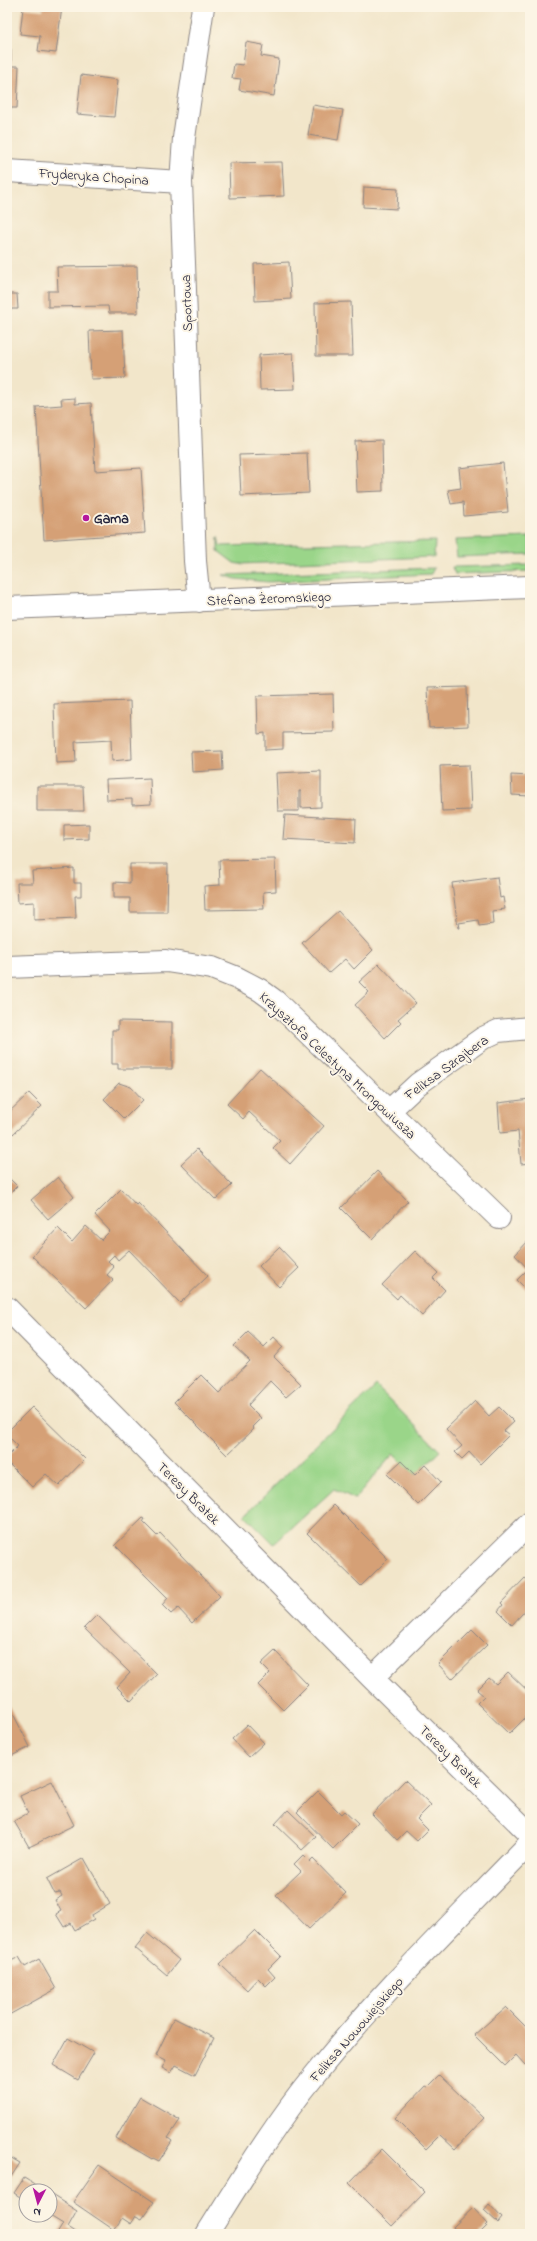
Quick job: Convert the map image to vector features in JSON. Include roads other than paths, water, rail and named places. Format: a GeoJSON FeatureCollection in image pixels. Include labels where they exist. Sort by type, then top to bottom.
{"type":"FeatureCollection","features":[{"type":"Feature","properties":{"kind":"street","name":"Sportowa"},"geometry":{"type":"LineString","coordinates":[[199,601],[195,562],[181,182],[184,138],[203,7]]}},
{"type":"Feature","properties":{"kind":"street","name":"Fryderyka Chopina"},"geometry":{"type":"LineString","coordinates":[[7,170],[181,182]]}},
{"type":"Feature","properties":{"kind":"street","name":"Stefana Żeromskiego"},"geometry":{"type":"LineString","coordinates":[[7,608],[530,587]]}},
{"type":"Feature","properties":{"kind":"street","name":"Krzysztofa Celestyna Mrongowiusza"},"geometry":{"type":"LineString","coordinates":[[7,967],[166,961],[212,968],[248,984],[275,1002],[499,1218]]}},
{"type":"Feature","properties":{"kind":"street","name":"Feliksa Szrajbera"},"geometry":{"type":"LineString","coordinates":[[389,1111],[418,1084],[483,1038],[498,1032],[530,1028]]}},
{"type":"Feature","properties":{"kind":"street","name":"Teresy Bratek"},"geometry":{"type":"LineString","coordinates":[[7,1308],[372,1678],[530,1834]]}},
{"type":"Feature","properties":{"kind":"street"},"geometry":{"type":"LineString","coordinates":[[372,1678],[530,1523]]}},
{"type":"Feature","properties":{"kind":"street","name":"Feliksa Nowowiejskiego"},"geometry":{"type":"LineString","coordinates":[[208,2234],[258,2154],[313,2076],[373,2006],[530,1843]]}},
{"type":"Feature","properties":{"kind":"place","name":"Gama"},"geometry":{"type":"Point","coordinates":[86,518]}}]}
